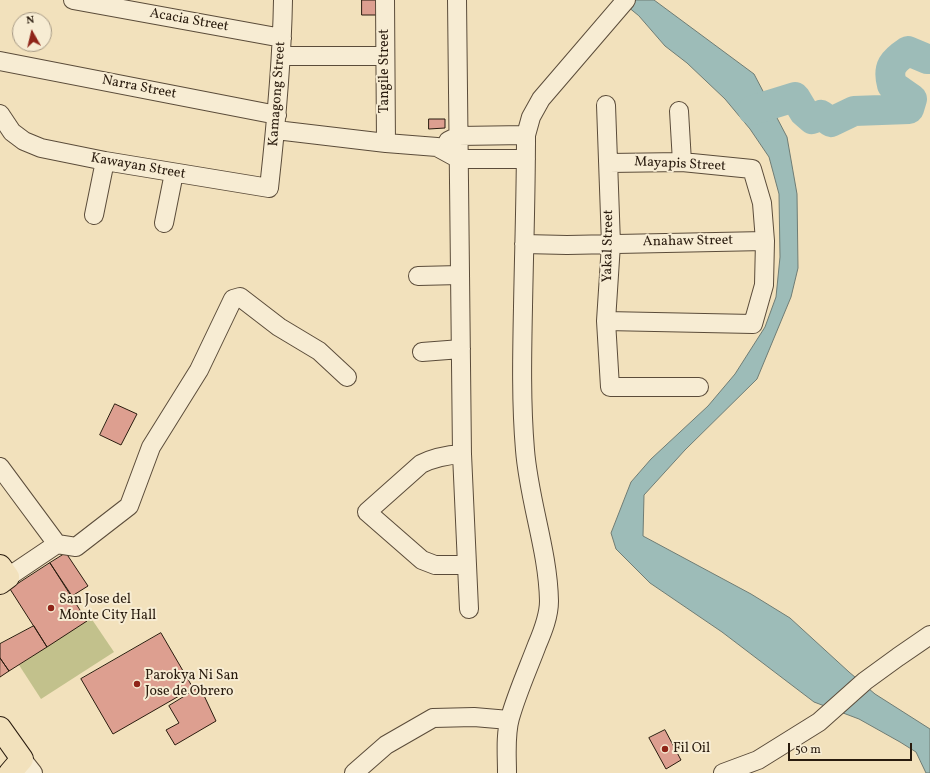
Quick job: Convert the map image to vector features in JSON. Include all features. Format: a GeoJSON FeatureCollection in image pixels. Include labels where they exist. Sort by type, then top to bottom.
{"type":"FeatureCollection","features":[{"type":"Feature","properties":{"kind":"main road"},"geometry":{"type":"LineString","coordinates":[[0,728],[22,768]]}},
{"type":"Feature","properties":{"kind":"street","name":"Acacia Street"},"geometry":{"type":"LineString","coordinates":[[73,0],[282,38]]}},
{"type":"Feature","properties":{"kind":"street","name":"Kamagong Street"},"geometry":{"type":"LineString","coordinates":[[269,188],[277,122],[282,56],[283,0]]}},
{"type":"Feature","properties":{"kind":"street","name":"Tangile Street"},"geometry":{"type":"LineString","coordinates":[[385,0],[386,143]]}},
{"type":"Feature","properties":{"kind":"street"},"geometry":{"type":"LineString","coordinates":[[457,0],[462,454],[469,609]]}},
{"type":"Feature","properties":{"kind":"street"},"geometry":{"type":"LineString","coordinates":[[507,773],[506,747],[509,720],[545,625],[549,602],[546,569],[529,486],[522,410],[526,135],[541,99],[626,0]]}},
{"type":"Feature","properties":{"kind":"street"},"geometry":{"type":"LineString","coordinates":[[282,56],[385,56]]}},
{"type":"Feature","properties":{"kind":"street","name":"Narra Street"},"geometry":{"type":"LineString","coordinates":[[0,61],[277,122],[386,143],[437,147],[459,159],[526,159]]}},
{"type":"Feature","properties":{"kind":"street","name":"Yakal Street"},"geometry":{"type":"LineString","coordinates":[[606,105],[611,244],[606,321],[610,387],[699,387]]}},
{"type":"Feature","properties":{"kind":"street"},"geometry":{"type":"LineString","coordinates":[[679,111],[682,162]]}},
{"type":"Feature","properties":{"kind":"street","name":"Kawayan Street"},"geometry":{"type":"LineString","coordinates":[[0,114],[12,132],[24,141],[40,148],[104,161],[269,188]]}},
{"type":"Feature","properties":{"kind":"street"},"geometry":{"type":"LineString","coordinates":[[437,147],[458,136],[526,135]]}},
{"type":"Feature","properties":{"kind":"street"},"geometry":{"type":"LineString","coordinates":[[479,136],[479,159]]}},
{"type":"Feature","properties":{"kind":"street"},"geometry":{"type":"LineString","coordinates":[[94,215],[104,161]]}},
{"type":"Feature","properties":{"kind":"street","name":"Mayapis Street"},"geometry":{"type":"LineString","coordinates":[[609,163],[682,162],[752,169],[762,203],[764,241]]}},
{"type":"Feature","properties":{"kind":"street"},"geometry":{"type":"LineString","coordinates":[[164,223],[174,173]]}},
{"type":"Feature","properties":{"kind":"street"},"geometry":{"type":"LineString","coordinates":[[606,321],[753,324],[764,285],[764,241]]}},
{"type":"Feature","properties":{"kind":"street","name":"Anahaw Street"},"geometry":{"type":"LineString","coordinates":[[524,244],[764,241]]}},
{"type":"Feature","properties":{"kind":"street"},"geometry":{"type":"LineString","coordinates":[[418,276],[460,275]]}},
{"type":"Feature","properties":{"kind":"street"},"geometry":{"type":"LineString","coordinates":[[3,575],[57,544],[76,547],[129,506],[151,447],[199,370],[233,299],[240,297],[280,327],[319,351],[347,376]]}},
{"type":"Feature","properties":{"kind":"street"},"geometry":{"type":"LineString","coordinates":[[422,352],[460,350]]}},
{"type":"Feature","properties":{"kind":"street"},"geometry":{"type":"LineString","coordinates":[[462,454],[441,456],[421,464],[367,512],[422,560],[435,565],[467,565]]}},
{"type":"Feature","properties":{"kind":"street"},"geometry":{"type":"LineString","coordinates":[[0,467],[57,544]]}},
{"type":"Feature","properties":{"kind":"street"},"geometry":{"type":"LineString","coordinates":[[722,773],[758,760],[819,722],[865,681],[930,635]]}},
{"type":"Feature","properties":{"kind":"street"},"geometry":{"type":"LineString","coordinates":[[354,773],[386,745],[433,718],[509,720]]}},
{"type":"Feature","properties":{"kind":"shaded area"},"geometry":{"type":"Polygon","coordinates":[[[91,618],[114,652],[41,699],[19,665],[91,618]]]}},
{"type":"Feature","properties":{"kind":"water"},"geometry":{"type":"Polygon","coordinates":[[[620,0],[654,0],[754,74],[787,137],[797,194],[798,268],[791,297],[757,379],[685,450],[644,495],[643,536],[751,594],[790,618],[875,694],[930,729],[930,773],[926,773],[916,752],[900,742],[859,719],[814,702],[722,632],[650,583],[616,549],[611,533],[631,482],[651,459],[708,406],[735,374],[765,327],[776,297],[780,257],[779,194],[769,157],[750,129],[725,99],[687,63],[665,46],[639,16],[620,0]]]}},
{"type":"Feature","properties":{"kind":"building"},"geometry":{"type":"Polygon","coordinates":[[[362,0],[377,0],[377,15],[362,15],[362,0]]]}},
{"type":"Feature","properties":{"kind":"building"},"geometry":{"type":"Polygon","coordinates":[[[429,119],[445,119],[445,128],[429,129],[429,119]]]}},
{"type":"Feature","properties":{"kind":"building"},"geometry":{"type":"Polygon","coordinates":[[[115,404],[137,414],[121,445],[100,435],[115,404]]]}},
{"type":"Feature","properties":{"kind":"building"},"geometry":{"type":"Polygon","coordinates":[[[66,553],[88,586],[72,596],[50,563],[66,553]]]}},
{"type":"Feature","properties":{"kind":"building","name":"San Jose del Monte City Hall"},"geometry":{"type":"Polygon","coordinates":[[[50,563],[87,621],[47,647],[10,589],[50,563]]]}},
{"type":"Feature","properties":{"kind":"building"},"geometry":{"type":"Polygon","coordinates":[[[34,626],[47,647],[9,671],[0,658],[0,644],[34,626]]]}},
{"type":"Feature","properties":{"kind":"building","name":"Parokya Ni San Jose de Obrero"},"geometry":{"type":"Polygon","coordinates":[[[161,633],[193,688],[113,734],[81,679],[161,633]]]}},
{"type":"Feature","properties":{"kind":"building"},"geometry":{"type":"Polygon","coordinates":[[[0,658],[9,671],[0,677],[0,658]]]}},
{"type":"Feature","properties":{"kind":"building"},"geometry":{"type":"Polygon","coordinates":[[[200,687],[216,721],[175,745],[166,730],[179,723],[169,706],[200,687]]]}},
{"type":"Feature","properties":{"kind":"building","name":"Fil Oil"},"geometry":{"type":"Polygon","coordinates":[[[665,730],[681,760],[666,769],[649,738],[665,730]]]}},
{"type":"Feature","properties":{"kind":"waterway"},"geometry":{"type":"LineString","coordinates":[[753,110],[795,97],[804,112],[812,119],[821,115],[831,122],[854,111],[909,109],[912,99],[892,85],[890,74],[892,65],[898,58],[908,51],[930,59]]}},
{"type":"Feature","properties":{"kind":"place","name":"San Jose del Monte City Hall"},"geometry":{"type":"Point","coordinates":[51,608]}},
{"type":"Feature","properties":{"kind":"place","name":"Parokya Ni San Jose de Obrero"},"geometry":{"type":"Point","coordinates":[137,684]}},
{"type":"Feature","properties":{"kind":"place","name":"Fil Oil"},"geometry":{"type":"Point","coordinates":[665,749]}}]}
